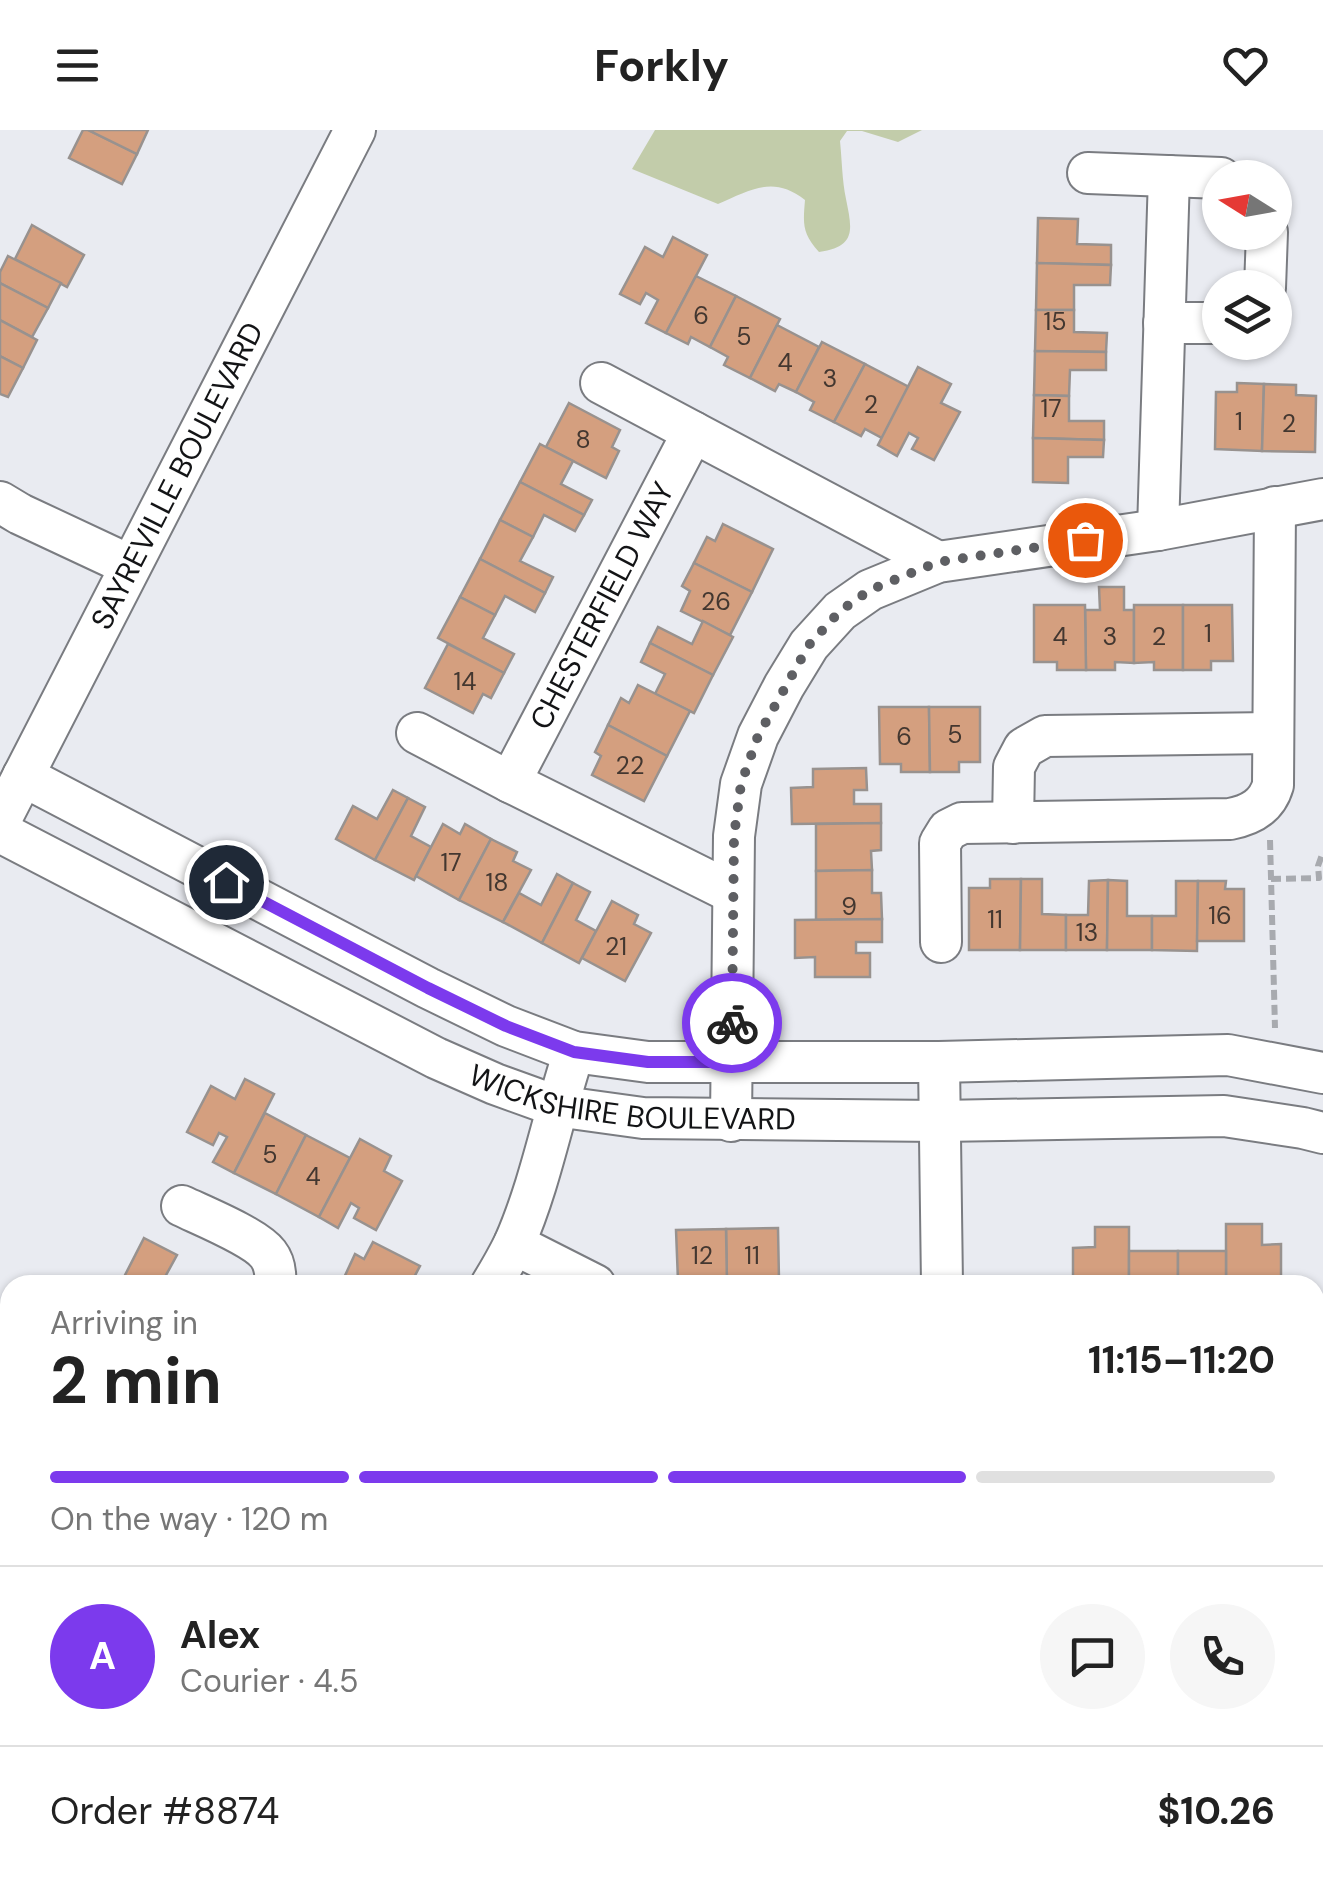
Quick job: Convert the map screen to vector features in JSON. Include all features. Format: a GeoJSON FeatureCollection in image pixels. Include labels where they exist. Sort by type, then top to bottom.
{"type":"FeatureCollection","features":[{"type":"Feature","properties":{"kind":"street","name":"SAYREVILLE BOULEVARD"},"geometry":{"type":"LineString","coordinates":[[0,821],[355,130]]}},
{"type":"Feature","properties":{"kind":"street"},"geometry":{"type":"LineString","coordinates":[[1088,173],[1202,177]]}},
{"type":"Feature","properties":{"kind":"street"},"geometry":{"type":"LineString","coordinates":[[1158,530],[1169,176]]}},
{"type":"Feature","properties":{"kind":"street"},"geometry":{"type":"LineString","coordinates":[[1164,322],[1202,323]]}},
{"type":"Feature","properties":{"kind":"street"},"geometry":{"type":"LineString","coordinates":[[601,383],[938,562]]}},
{"type":"Feature","properties":{"kind":"street","name":"CHESTERFIELD WAY"},"geometry":{"type":"LineString","coordinates":[[510,782],[693,432]]}},
{"type":"Feature","properties":{"kind":"street"},"geometry":{"type":"LineString","coordinates":[[731,1120],[734,836],[741,784],[758,736],[809,645],[840,611],[870,590],[938,562],[1158,530],[1323,500]]}},
{"type":"Feature","properties":{"kind":"street"},"geometry":{"type":"LineString","coordinates":[[0,502],[130,565]]}},
{"type":"Feature","properties":{"kind":"street"},"geometry":{"type":"LineString","coordinates":[[941,942],[940,843],[948,830],[962,823],[1230,819],[1245,816],[1269,799],[1273,784],[1275,507]]}},
{"type":"Feature","properties":{"kind":"street"},"geometry":{"type":"LineString","coordinates":[[417,733],[733,892]]}},
{"type":"Feature","properties":{"kind":"street"},"geometry":{"type":"LineString","coordinates":[[1013,823],[1014,767],[1024,748],[1045,736],[1272,733]]}},
{"type":"Feature","properties":{"kind":"street","name":"WICKSHIRE BOULEVARD"},"geometry":{"type":"LineString","coordinates":[[24,776],[428,988],[506,1026],[574,1052],[648,1062],[939,1062],[1228,1056],[1323,1073]]}},
{"type":"Feature","properties":{"kind":"street","name":"WICKSHIRE BOULEVARD"},"geometry":{"type":"LineString","coordinates":[[0,832],[436,1058],[556,1106],[643,1118],[731,1120],[940,1122],[1224,1116],[1323,1134]]}},
{"type":"Feature","properties":{"kind":"street"},"geometry":{"type":"LineString","coordinates":[[497,1275],[514,1244],[538,1177],[574,1052]]}},
{"type":"Feature","properties":{"kind":"street"},"geometry":{"type":"LineString","coordinates":[[939,1062],[942,1275]]}},
{"type":"Feature","properties":{"kind":"street"},"geometry":{"type":"LineString","coordinates":[[182,1206],[256,1243],[269,1254],[276,1275]]}},
{"type":"Feature","properties":{"kind":"street"},"geometry":{"type":"LineString","coordinates":[[514,1244],[575,1275]]}},
{"type":"Feature","properties":{"kind":"path"},"geometry":{"type":"LineString","coordinates":[[1269,799],[1275,1039]]}},
{"type":"Feature","properties":{"kind":"path"},"geometry":{"type":"LineString","coordinates":[[1271,879],[1318,878],[1323,852]]}},
{"type":"Feature","properties":{"kind":"green space"},"geometry":{"type":"Polygon","coordinates":[[[655,130],[922,130],[898,142],[862,131],[847,131],[840,141],[849,235],[840,246],[819,252],[805,228],[805,200],[793,192],[762,187],[718,204],[632,169],[655,130]]]}},
{"type":"Feature","properties":{"kind":"building"},"geometry":{"type":"Polygon","coordinates":[[[83,130],[137,154],[122,184],[69,158],[83,130]]]}},
{"type":"Feature","properties":{"kind":"building"},"geometry":{"type":"Polygon","coordinates":[[[88,130],[148,130],[137,154],[88,130]]]}},
{"type":"Feature","properties":{"kind":"building"},"geometry":{"type":"Polygon","coordinates":[[[1038,218],[1078,219],[1077,244],[1111,245],[1111,265],[1037,263],[1038,218]]]}},
{"type":"Feature","properties":{"kind":"building"},"geometry":{"type":"Polygon","coordinates":[[[32,225],[84,255],[67,287],[15,259],[32,225]]]}},
{"type":"Feature","properties":{"kind":"building"},"geometry":{"type":"Polygon","coordinates":[[[673,237],[707,255],[666,333],[646,323],[658,300],[646,293],[640,304],[620,294],[645,247],[663,257],[673,237]]]}},
{"type":"Feature","properties":{"kind":"building"},"geometry":{"type":"Polygon","coordinates":[[[8,256],[61,283],[48,308],[0,283],[0,272],[8,256]]]}},
{"type":"Feature","properties":{"kind":"building"},"geometry":{"type":"Polygon","coordinates":[[[1037,263],[1111,265],[1110,285],[1074,285],[1074,310],[1036,310],[1037,263]]]}},
{"type":"Feature","properties":{"kind":"building"},"geometry":{"type":"Polygon","coordinates":[[[696,276],[736,296],[710,347],[691,337],[688,344],[666,333],[696,276]]]}},
{"type":"Feature","properties":{"kind":"building"},"geometry":{"type":"Polygon","coordinates":[[[0,283],[48,308],[32,337],[0,320],[0,283]]]}},
{"type":"Feature","properties":{"kind":"building"},"geometry":{"type":"Polygon","coordinates":[[[736,296],[780,319],[750,378],[724,365],[728,357],[710,347],[736,296]]]}},
{"type":"Feature","properties":{"kind":"building"},"geometry":{"type":"Polygon","coordinates":[[[1036,310],[1074,310],[1074,332],[1107,333],[1106,352],[1035,351],[1036,310]]]}},
{"type":"Feature","properties":{"kind":"building"},"geometry":{"type":"Polygon","coordinates":[[[0,320],[37,340],[23,368],[0,356],[0,320]]]}},
{"type":"Feature","properties":{"kind":"building"},"geometry":{"type":"Polygon","coordinates":[[[777,325],[819,347],[796,392],[779,384],[775,391],[750,378],[777,325]]]}},
{"type":"Feature","properties":{"kind":"building"},"geometry":{"type":"Polygon","coordinates":[[[822,342],[865,364],[834,422],[810,410],[814,402],[796,392],[822,342]]]}},
{"type":"Feature","properties":{"kind":"building"},"geometry":{"type":"Polygon","coordinates":[[[1035,351],[1106,352],[1106,370],[1070,370],[1069,396],[1034,395],[1035,351]]]}},
{"type":"Feature","properties":{"kind":"building"},"geometry":{"type":"Polygon","coordinates":[[[0,356],[23,368],[8,397],[0,394],[0,356]]]}},
{"type":"Feature","properties":{"kind":"building"},"geometry":{"type":"Polygon","coordinates":[[[865,364],[909,387],[882,438],[865,429],[861,436],[834,422],[865,364]]]}},
{"type":"Feature","properties":{"kind":"building"},"geometry":{"type":"Polygon","coordinates":[[[918,367],[951,384],[941,403],[960,412],[934,460],[912,449],[918,438],[909,433],[897,456],[878,445],[918,367]]]}},
{"type":"Feature","properties":{"kind":"building"},"geometry":{"type":"Polygon","coordinates":[[[1237,383],[1264,384],[1262,451],[1215,449],[1216,392],[1237,392],[1237,383]]]}},
{"type":"Feature","properties":{"kind":"building"},"geometry":{"type":"Polygon","coordinates":[[[1264,384],[1296,385],[1296,395],[1316,396],[1315,452],[1262,451],[1264,384]]]}},
{"type":"Feature","properties":{"kind":"building"},"geometry":{"type":"Polygon","coordinates":[[[1034,395],[1069,396],[1069,421],[1104,421],[1104,440],[1033,438],[1034,395]]]}},
{"type":"Feature","properties":{"kind":"building"},"geometry":{"type":"Polygon","coordinates":[[[569,403],[620,430],[612,447],[619,451],[606,478],[546,447],[569,403]]]}},
{"type":"Feature","properties":{"kind":"building"},"geometry":{"type":"Polygon","coordinates":[[[1033,438],[1104,440],[1103,457],[1068,457],[1068,483],[1033,482],[1033,438]]]}},
{"type":"Feature","properties":{"kind":"building"},"geometry":{"type":"Polygon","coordinates":[[[540,444],[573,461],[561,484],[592,500],[584,515],[520,482],[540,444]]]}},
{"type":"Feature","properties":{"kind":"building"},"geometry":{"type":"Polygon","coordinates":[[[520,482],[584,515],[575,531],[544,515],[533,537],[500,520],[520,482]]]}},
{"type":"Feature","properties":{"kind":"building"},"geometry":{"type":"Polygon","coordinates":[[[500,520],[533,537],[520,561],[553,577],[545,593],[480,559],[500,520]]]}},
{"type":"Feature","properties":{"kind":"building"},"geometry":{"type":"Polygon","coordinates":[[[723,524],[773,549],[752,592],[694,563],[707,537],[715,541],[723,524]]]}},
{"type":"Feature","properties":{"kind":"building"},"geometry":{"type":"Polygon","coordinates":[[[480,559],[545,593],[535,612],[505,596],[495,615],[460,597],[480,559]]]}},
{"type":"Feature","properties":{"kind":"building"},"geometry":{"type":"Polygon","coordinates":[[[694,563],[752,592],[730,635],[681,611],[690,591],[682,586],[694,563]]]}},
{"type":"Feature","properties":{"kind":"building"},"geometry":{"type":"Polygon","coordinates":[[[1099,587],[1124,587],[1124,610],[1134,610],[1134,663],[1115,662],[1115,670],[1086,670],[1085,610],[1100,610],[1099,587]]]}},
{"type":"Feature","properties":{"kind":"building"},"geometry":{"type":"Polygon","coordinates":[[[460,597],[495,615],[483,638],[514,654],[504,673],[438,638],[460,597]]]}},
{"type":"Feature","properties":{"kind":"building"},"geometry":{"type":"Polygon","coordinates":[[[1034,605],[1085,605],[1086,670],[1057,670],[1057,662],[1034,662],[1034,605]]]}},
{"type":"Feature","properties":{"kind":"building"},"geometry":{"type":"Polygon","coordinates":[[[1134,605],[1183,605],[1183,670],[1154,670],[1154,662],[1134,663],[1134,605]]]}},
{"type":"Feature","properties":{"kind":"building"},"geometry":{"type":"Polygon","coordinates":[[[1183,605],[1232,605],[1233,661],[1211,661],[1211,670],[1183,670],[1183,605]]]}},
{"type":"Feature","properties":{"kind":"building"},"geometry":{"type":"Polygon","coordinates":[[[703,621],[733,637],[713,675],[650,643],[658,627],[692,644],[703,621]]]}},
{"type":"Feature","properties":{"kind":"building"},"geometry":{"type":"Polygon","coordinates":[[[650,643],[713,675],[694,713],[655,694],[665,674],[641,662],[650,643]]]}},
{"type":"Feature","properties":{"kind":"building"},"geometry":{"type":"Polygon","coordinates":[[[448,644],[504,673],[491,698],[483,694],[473,713],[425,688],[448,644]]]}},
{"type":"Feature","properties":{"kind":"building"},"geometry":{"type":"Polygon","coordinates":[[[638,685],[690,711],[667,756],[608,725],[621,698],[629,703],[638,685]]]}},
{"type":"Feature","properties":{"kind":"building"},"geometry":{"type":"Polygon","coordinates":[[[879,707],[929,707],[930,772],[901,772],[901,764],[880,764],[879,707]]]}},
{"type":"Feature","properties":{"kind":"building"},"geometry":{"type":"Polygon","coordinates":[[[929,707],[980,707],[980,762],[959,762],[959,772],[930,772],[929,707]]]}},
{"type":"Feature","properties":{"kind":"building"},"geometry":{"type":"Polygon","coordinates":[[[608,725],[667,756],[644,801],[592,775],[601,756],[595,752],[608,725]]]}},
{"type":"Feature","properties":{"kind":"building"},"geometry":{"type":"Polygon","coordinates":[[[866,768],[867,790],[854,790],[854,804],[881,804],[881,823],[792,824],[791,788],[813,787],[813,769],[866,768]]]}},
{"type":"Feature","properties":{"kind":"building"},"geometry":{"type":"Polygon","coordinates":[[[393,790],[408,798],[375,860],[336,839],[353,806],[377,819],[393,790]]]}},
{"type":"Feature","properties":{"kind":"building"},"geometry":{"type":"Polygon","coordinates":[[[408,798],[425,807],[411,836],[431,847],[414,880],[375,860],[408,798]]]}},
{"type":"Feature","properties":{"kind":"building"},"geometry":{"type":"Polygon","coordinates":[[[881,823],[881,850],[871,851],[872,870],[816,871],[816,824],[881,823]]]}},
{"type":"Feature","properties":{"kind":"building"},"geometry":{"type":"Polygon","coordinates":[[[443,824],[460,834],[465,824],[491,839],[459,900],[416,876],[443,824]]]}},
{"type":"Feature","properties":{"kind":"building"},"geometry":{"type":"Polygon","coordinates":[[[491,839],[517,852],[513,861],[531,870],[503,922],[459,900],[491,839]]]}},
{"type":"Feature","properties":{"kind":"building"},"geometry":{"type":"Polygon","coordinates":[[[872,870],[872,893],[881,893],[882,919],[816,920],[816,871],[872,870]]]}},
{"type":"Feature","properties":{"kind":"building"},"geometry":{"type":"Polygon","coordinates":[[[557,874],[573,883],[542,943],[503,922],[519,893],[541,905],[557,874]]]}},
{"type":"Feature","properties":{"kind":"building"},"geometry":{"type":"Polygon","coordinates":[[[990,879],[1021,879],[1020,950],[969,950],[969,888],[990,888],[990,879]]]}},
{"type":"Feature","properties":{"kind":"building"},"geometry":{"type":"Polygon","coordinates":[[[1021,879],[1042,879],[1042,914],[1066,915],[1066,950],[1020,950],[1021,879]]]}},
{"type":"Feature","properties":{"kind":"building"},"geometry":{"type":"Polygon","coordinates":[[[1108,880],[1107,950],[1066,950],[1066,915],[1088,915],[1089,881],[1108,880]]]}},
{"type":"Feature","properties":{"kind":"building"},"geometry":{"type":"Polygon","coordinates":[[[1108,880],[1127,881],[1127,916],[1152,916],[1152,950],[1107,950],[1108,880]]]}},
{"type":"Feature","properties":{"kind":"building"},"geometry":{"type":"Polygon","coordinates":[[[1176,881],[1198,881],[1197,951],[1152,950],[1152,916],[1176,916],[1176,881]]]}},
{"type":"Feature","properties":{"kind":"building"},"geometry":{"type":"Polygon","coordinates":[[[1198,881],[1226,881],[1225,889],[1244,889],[1244,941],[1197,941],[1198,881]]]}},
{"type":"Feature","properties":{"kind":"building"},"geometry":{"type":"Polygon","coordinates":[[[573,883],[590,892],[576,920],[596,931],[579,963],[542,943],[573,883]]]}},
{"type":"Feature","properties":{"kind":"building"},"geometry":{"type":"Polygon","coordinates":[[[612,901],[638,915],[634,924],[651,933],[625,981],[582,958],[612,901]]]}},
{"type":"Feature","properties":{"kind":"building"},"geometry":{"type":"Polygon","coordinates":[[[882,919],[882,942],[856,942],[856,953],[870,953],[870,977],[815,977],[815,957],[795,958],[795,920],[882,919]]]}},
{"type":"Feature","properties":{"kind":"building"},"geometry":{"type":"Polygon","coordinates":[[[245,1079],[274,1094],[234,1173],[213,1162],[227,1137],[219,1133],[213,1145],[187,1132],[211,1086],[235,1099],[245,1079]]]}},
{"type":"Feature","properties":{"kind":"building"},"geometry":{"type":"Polygon","coordinates":[[[265,1113],[306,1135],[276,1194],[234,1173],[265,1113]]]}},
{"type":"Feature","properties":{"kind":"building"},"geometry":{"type":"Polygon","coordinates":[[[306,1135],[350,1158],[319,1217],[276,1194],[306,1135]]]}},
{"type":"Feature","properties":{"kind":"building"},"geometry":{"type":"Polygon","coordinates":[[[360,1139],[391,1156],[384,1171],[402,1181],[376,1230],[354,1218],[359,1208],[351,1203],[338,1228],[319,1217],[360,1139]]]}},
{"type":"Feature","properties":{"kind":"building"},"geometry":{"type":"Polygon","coordinates":[[[1226,1224],[1262,1224],[1262,1245],[1281,1244],[1281,1275],[1226,1275],[1226,1224]]]}},
{"type":"Feature","properties":{"kind":"building"},"geometry":{"type":"Polygon","coordinates":[[[1095,1227],[1129,1227],[1129,1275],[1073,1275],[1073,1248],[1095,1247],[1095,1227]]]}},
{"type":"Feature","properties":{"kind":"building"},"geometry":{"type":"Polygon","coordinates":[[[778,1228],[779,1275],[727,1275],[726,1229],[778,1228]]]}},
{"type":"Feature","properties":{"kind":"building"},"geometry":{"type":"Polygon","coordinates":[[[726,1229],[727,1275],[678,1275],[676,1230],[726,1229]]]}},
{"type":"Feature","properties":{"kind":"building"},"geometry":{"type":"Polygon","coordinates":[[[144,1238],[177,1255],[166,1275],[125,1275],[144,1238]]]}},
{"type":"Feature","properties":{"kind":"building"},"geometry":{"type":"Polygon","coordinates":[[[373,1242],[420,1266],[415,1275],[345,1275],[355,1254],[364,1259],[373,1242]]]}},
{"type":"Feature","properties":{"kind":"building"},"geometry":{"type":"Polygon","coordinates":[[[1129,1251],[1178,1251],[1178,1275],[1129,1275],[1129,1251]]]}},
{"type":"Feature","properties":{"kind":"building"},"geometry":{"type":"Polygon","coordinates":[[[1178,1251],[1226,1251],[1226,1275],[1178,1275],[1178,1251]]]}},
{"type":"Feature","properties":{"kind":"way so far"},"geometry":{"type":"LineString","coordinates":[[732,1023],[734,836],[741,784],[758,736],[809,645],[840,611],[870,590],[938,562],[1085,540]]}},
{"type":"Feature","properties":{"kind":"route"},"geometry":{"type":"LineString","coordinates":[[226,882],[428,988],[506,1026],[574,1052],[648,1062],[732,1062],[732,1023]]}}]}
